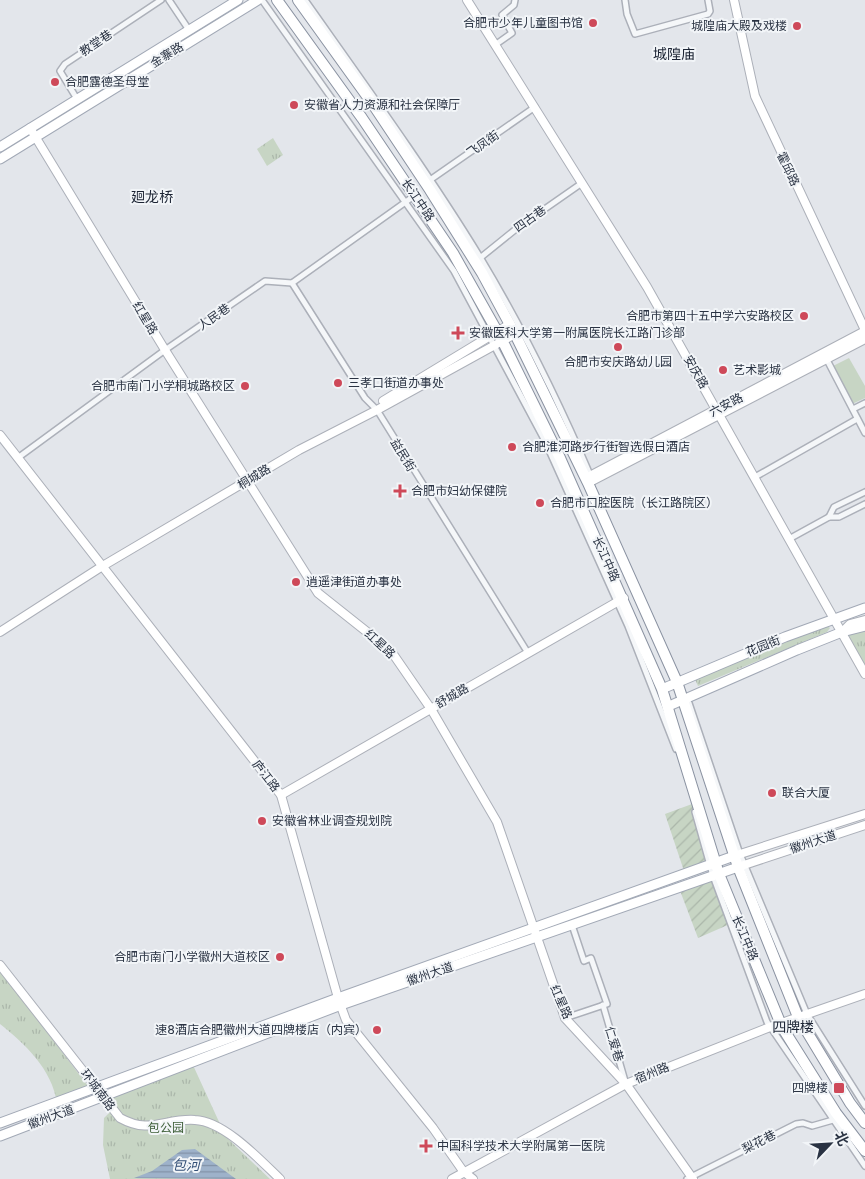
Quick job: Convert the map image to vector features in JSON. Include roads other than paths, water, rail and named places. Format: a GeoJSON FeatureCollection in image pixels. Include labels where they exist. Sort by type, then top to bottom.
{"type":"FeatureCollection","features":[{"type":"Feature","properties":{"kind":"highway","name":"长江中路"},"geometry":{"type":"LineString","coordinates":[[277,0],[453,253],[496,339],[560,458],[620,600],[669,706],[716,875],[782,1025],[836,1113],[865,1150]]}},
{"type":"Feature","properties":{"kind":"highway","name":"长江中路"},"geometry":{"type":"LineString","coordinates":[[298,0],[372,103],[482,273],[513,329],[589,479],[685,699],[741,866],[804,1018],[850,1103],[865,1122]]}},
{"type":"Feature","properties":{"kind":"main road","name":"金寨路"},"geometry":{"type":"LineString","coordinates":[[0,147],[76,98],[238,0]]}},
{"type":"Feature","properties":{"kind":"main road","name":"金寨路"},"geometry":{"type":"LineString","coordinates":[[0,159],[258,0]]}},
{"type":"Feature","properties":{"kind":"main road","name":"花园街"},"geometry":{"type":"LineString","coordinates":[[662,689],[834,618],[865,608]]}},
{"type":"Feature","properties":{"kind":"main road","name":"花园街"},"geometry":{"type":"LineString","coordinates":[[669,706],[842,632],[865,626]]}},
{"type":"Feature","properties":{"kind":"main road","name":"徽州大道"},"geometry":{"type":"LineString","coordinates":[[0,1122],[339,1002],[534,928],[737,855]]}},
{"type":"Feature","properties":{"kind":"main road","name":"徽州大道"},"geometry":{"type":"LineString","coordinates":[[0,1136],[103,1098],[339,1002],[537,937],[741,866]]}},
{"type":"Feature","properties":{"kind":"street","name":"教堂巷"},"geometry":{"type":"LineString","coordinates":[[76,98],[60,70],[66,64],[161,0]]}},
{"type":"Feature","properties":{"kind":"street"},"geometry":{"type":"LineString","coordinates":[[170,0],[189,30]]}},
{"type":"Feature","properties":{"kind":"street"},"geometry":{"type":"LineString","coordinates":[[262,0],[454,271],[496,339]]}},
{"type":"Feature","properties":{"kind":"street"},"geometry":{"type":"LineString","coordinates":[[305,0],[430,180],[480,258],[559,403],[589,479]]}},
{"type":"Feature","properties":{"kind":"street"},"geometry":{"type":"LineString","coordinates":[[495,45],[512,33],[502,15],[514,2],[523,0]]}},
{"type":"Feature","properties":{"kind":"street"},"geometry":{"type":"LineString","coordinates":[[625,0],[627,14],[634,34],[708,14],[710,11],[708,0]]}},
{"type":"Feature","properties":{"kind":"street","name":"霍邱路"},"geometry":{"type":"LineString","coordinates":[[734,0],[753,91],[865,331]]}},
{"type":"Feature","properties":{"kind":"street","name":"安庆路"},"geometry":{"type":"LineString","coordinates":[[469,1],[647,286],[865,674]]}},
{"type":"Feature","properties":{"kind":"street","name":"飞凤街"},"geometry":{"type":"LineString","coordinates":[[430,180],[535,107]]}},
{"type":"Feature","properties":{"kind":"street","name":"红星路"},"geometry":{"type":"LineString","coordinates":[[30,128],[165,350],[318,593],[391,652],[431,709],[497,822],[565,1018],[627,1086],[691,1178]]}},
{"type":"Feature","properties":{"kind":"street","name":"四古巷"},"geometry":{"type":"LineString","coordinates":[[480,258],[582,183]]}},
{"type":"Feature","properties":{"kind":"street"},"geometry":{"type":"LineString","coordinates":[[292,283],[415,196]]}},
{"type":"Feature","properties":{"kind":"street","name":"人民巷"},"geometry":{"type":"LineString","coordinates":[[19,457],[165,350],[265,281],[292,283]]}},
{"type":"Feature","properties":{"kind":"street","name":"益民街"},"geometry":{"type":"LineString","coordinates":[[292,283],[366,398],[375,408],[528,653]]}},
{"type":"Feature","properties":{"kind":"street","name":"桐城路"},"geometry":{"type":"LineString","coordinates":[[0,626],[246,479],[513,329]]}},
{"type":"Feature","properties":{"kind":"street","name":"六安路"},"geometry":{"type":"LineString","coordinates":[[589,479],[825,356],[865,331]]}},
{"type":"Feature","properties":{"kind":"street","name":"六安路"},"geometry":{"type":"LineString","coordinates":[[825,356],[865,340]]}},
{"type":"Feature","properties":{"kind":"street"},"geometry":{"type":"LineString","coordinates":[[825,356],[865,433]]}},
{"type":"Feature","properties":{"kind":"street"},"geometry":{"type":"LineString","coordinates":[[853,410],[865,403]]}},
{"type":"Feature","properties":{"kind":"street"},"geometry":{"type":"LineString","coordinates":[[755,477],[858,419]]}},
{"type":"Feature","properties":{"kind":"street","name":"庐江路"},"geometry":{"type":"LineString","coordinates":[[0,435],[19,457],[100,566],[281,795],[339,1002],[346,1020],[433,1128],[465,1172],[473,1179]]}},
{"type":"Feature","properties":{"kind":"street"},"geometry":{"type":"LineString","coordinates":[[829,517],[834,508],[865,492]]}},
{"type":"Feature","properties":{"kind":"street"},"geometry":{"type":"LineString","coordinates":[[789,539],[829,517],[839,517],[865,504]]}},
{"type":"Feature","properties":{"kind":"street","name":"桐城路"},"geometry":{"type":"LineString","coordinates":[[0,632],[100,566]]}},
{"type":"Feature","properties":{"kind":"street"},"geometry":{"type":"LineString","coordinates":[[620,600],[678,754],[713,864]]}},
{"type":"Feature","properties":{"kind":"street","name":"舒城路"},"geometry":{"type":"LineString","coordinates":[[281,795],[620,600]]}},
{"type":"Feature","properties":{"kind":"street","name":"花园街"},"geometry":{"type":"LineString","coordinates":[[842,632],[850,624],[865,620]]}},
{"type":"Feature","properties":{"kind":"street","name":"徽州大道"},"geometry":{"type":"LineString","coordinates":[[737,855],[865,814]]}},
{"type":"Feature","properties":{"kind":"street","name":"徽州大道"},"geometry":{"type":"LineString","coordinates":[[741,866],[865,825]]}},
{"type":"Feature","properties":{"kind":"street"},"geometry":{"type":"LineString","coordinates":[[716,875],[771,1029],[865,1166]]}},
{"type":"Feature","properties":{"kind":"street","name":"仁爱巷"},"geometry":{"type":"LineString","coordinates":[[572,925],[584,961],[591,958],[607,1004],[602,1005],[627,1086]]}},
{"type":"Feature","properties":{"kind":"street","name":"环城南路"},"geometry":{"type":"LineString","coordinates":[[0,965],[120,1118],[135,1126],[196,1120],[218,1126],[280,1179]]}},
{"type":"Feature","properties":{"kind":"street","name":"宿州路"},"geometry":{"type":"LineString","coordinates":[[804,1018],[865,994]]}},
{"type":"Feature","properties":{"kind":"street","name":"宿州路"},"geometry":{"type":"LineString","coordinates":[[452,1179],[627,1086],[771,1029],[865,999]]}},
{"type":"Feature","properties":{"kind":"street"},"geometry":{"type":"LineString","coordinates":[[565,1018],[602,1005]]}},
{"type":"Feature","properties":{"kind":"street"},"geometry":{"type":"LineString","coordinates":[[804,1018],[865,1106]]}},
{"type":"Feature","properties":{"kind":"street","name":"梨花巷"},"geometry":{"type":"LineString","coordinates":[[691,1178],[796,1124],[803,1123],[812,1126],[833,1120]]}},
{"type":"Feature","properties":{"kind":"street","name":"宿州路"},"geometry":{"type":"LineString","coordinates":[[458,1179],[465,1172]]}},
{"type":"Feature","properties":{"kind":"water","name":"包河"},"geometry":{"type":"Polygon","coordinates":[[[195,1149],[236,1179],[134,1178],[152,1171],[182,1150],[195,1149]]]}},
{"type":"Feature","properties":{"kind":"place","name":"合肥市少年儿童图书馆"},"geometry":{"type":"Point","coordinates":[593,23]}},
{"type":"Feature","properties":{"kind":"place","name":"城隍庙大殿及戏楼"},"geometry":{"type":"Point","coordinates":[797,26]}},
{"type":"Feature","properties":{"kind":"place","name":"合肥露德圣母堂"},"geometry":{"type":"Point","coordinates":[55,82]}},
{"type":"Feature","properties":{"kind":"place","name":"安徽省人力资源和社会保障厅"},"geometry":{"type":"Point","coordinates":[294,105]}},
{"type":"Feature","properties":{"kind":"place","name":"合肥市第四十五中学六安路校区"},"geometry":{"type":"Point","coordinates":[804,316]}},
{"type":"Feature","properties":{"kind":"place","name":"安徽医科大学第一附属医院长江路门诊部"},"geometry":{"type":"Point","coordinates":[458,333]}},
{"type":"Feature","properties":{"kind":"place","name":"合肥市安庆路幼儿园"},"geometry":{"type":"Point","coordinates":[618,347]}},
{"type":"Feature","properties":{"kind":"place","name":"艺术影城"},"geometry":{"type":"Point","coordinates":[723,370]}},
{"type":"Feature","properties":{"kind":"place","name":"三孝口街道办事处"},"geometry":{"type":"Point","coordinates":[338,383]}},
{"type":"Feature","properties":{"kind":"place","name":"合肥市南门小学桐城路校区"},"geometry":{"type":"Point","coordinates":[245,386]}},
{"type":"Feature","properties":{"kind":"place","name":"合肥淮河路步行街智选假日酒店"},"geometry":{"type":"Point","coordinates":[512,447]}},
{"type":"Feature","properties":{"kind":"place","name":"合肥市妇幼保健院"},"geometry":{"type":"Point","coordinates":[400,491]}},
{"type":"Feature","properties":{"kind":"place","name":"合肥市口腔医院（长江路院区）"},"geometry":{"type":"Point","coordinates":[540,503]}},
{"type":"Feature","properties":{"kind":"place","name":"逍遥津街道办事处"},"geometry":{"type":"Point","coordinates":[296,582]}},
{"type":"Feature","properties":{"kind":"place","name":"联合大厦"},"geometry":{"type":"Point","coordinates":[772,793]}},
{"type":"Feature","properties":{"kind":"place","name":"安徽省林业调查规划院"},"geometry":{"type":"Point","coordinates":[262,821]}},
{"type":"Feature","properties":{"kind":"place","name":"合肥市南门小学徽州大道校区"},"geometry":{"type":"Point","coordinates":[280,957]}},
{"type":"Feature","properties":{"kind":"place","name":"速8酒店合肥徽州大道四牌楼店（内宾）"},"geometry":{"type":"Point","coordinates":[377,1030]}},
{"type":"Feature","properties":{"kind":"place","name":"四牌楼"},"geometry":{"type":"Point","coordinates":[839,1088]}},
{"type":"Feature","properties":{"kind":"place","name":"中国科学技术大学附属第一医院"},"geometry":{"type":"Point","coordinates":[426,1146]}},
{"type":"Feature","properties":{"kind":"district","name":"城隍庙"},"geometry":{"type":"Point","coordinates":[674,54]}},
{"type":"Feature","properties":{"kind":"district","name":"廻龙桥"},"geometry":{"type":"Point","coordinates":[152,197]}},
{"type":"Feature","properties":{"kind":"district","name":"四牌楼"},"geometry":{"type":"Point","coordinates":[793,1027]}},
{"type":"Feature","properties":{"kind":"park label","name":"包公园"},"geometry":{"type":"Point","coordinates":[166,1128]}}]}
